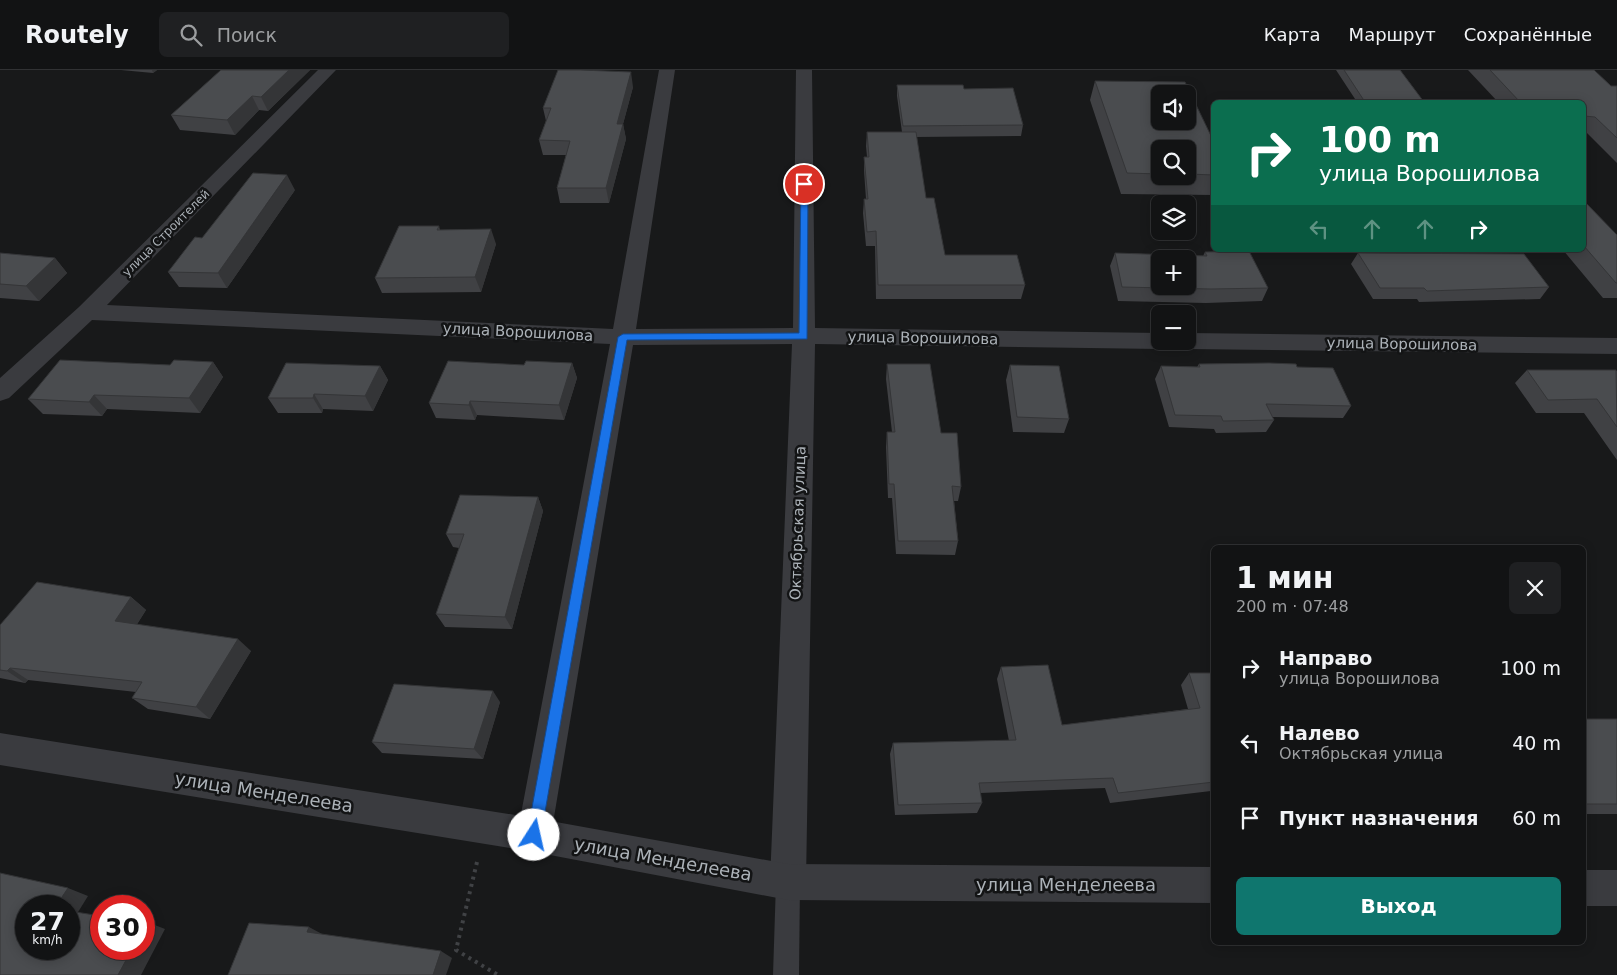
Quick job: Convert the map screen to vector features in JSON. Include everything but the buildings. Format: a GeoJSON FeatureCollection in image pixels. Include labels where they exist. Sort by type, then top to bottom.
{"type":"FeatureCollection","features":[{"type":"Feature","properties":{"kind":"street","name":"улица Строителей"},"geometry":{"type":"LineString","coordinates":[[0,392],[87,312],[328,70]]}},
{"type":"Feature","properties":{"kind":"street"},"geometry":{"type":"LineString","coordinates":[[534,835],[623,337],[667,70]]}},
{"type":"Feature","properties":{"kind":"street","name":"Октябрьская улица"},"geometry":{"type":"LineString","coordinates":[[788,882],[804,336],[804,70]]}},
{"type":"Feature","properties":{"kind":"street","name":"улица Ворошилова"},"geometry":{"type":"LineString","coordinates":[[87,312],[623,337],[804,336],[1151,341]]}},
{"type":"Feature","properties":{"kind":"street","name":"улица Ворошилова"},"geometry":{"type":"LineString","coordinates":[[1196,341],[1617,346]]}},
{"type":"Feature","properties":{"kind":"street","name":"улица Менделеева"},"geometry":{"type":"LineString","coordinates":[[0,749],[534,835],[788,882],[1211,885]]}},
{"type":"Feature","properties":{"kind":"street"},"geometry":{"type":"LineString","coordinates":[[1586,888],[1617,888]]}},
{"type":"Feature","properties":{"kind":"lane","name":"Октябрьская улица"},"geometry":{"type":"LineString","coordinates":[[786,975],[788,882]]}},
{"type":"Feature","properties":{"kind":"path"},"geometry":{"type":"LineString","coordinates":[[486,827],[456,950],[498,975]]}},
{"type":"Feature","properties":{"kind":"route"},"geometry":{"type":"LineString","coordinates":[[534,835],[623,337],[804,336],[804,184]]}}]}
